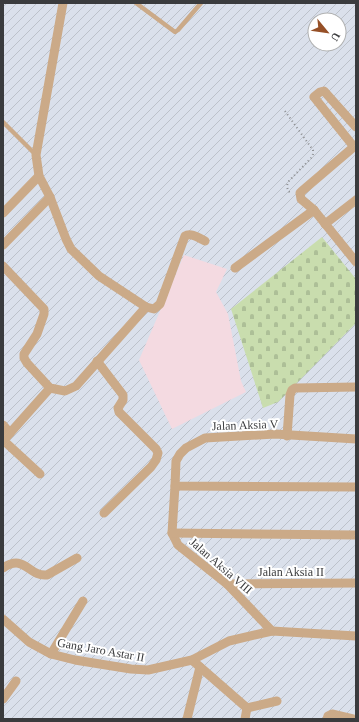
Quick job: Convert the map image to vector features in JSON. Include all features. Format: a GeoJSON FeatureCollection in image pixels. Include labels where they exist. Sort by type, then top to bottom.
{"type":"FeatureCollection","features":[{"type":"Feature","properties":{"kind":"street"},"geometry":{"type":"LineString","coordinates":[[63,3],[36,155],[39,176],[50,197],[66,239],[74,252],[99,276],[146,307],[154,309],[160,304],[186,236],[188,234],[192,234],[205,241]]}},
{"type":"Feature","properties":{"kind":"street"},"geometry":{"type":"LineString","coordinates":[[356,127],[324,91],[315,96],[314,98],[355,146],[301,196],[356,262]]}},
{"type":"Feature","properties":{"kind":"street"},"geometry":{"type":"LineString","coordinates":[[3,213],[39,176]]}},
{"type":"Feature","properties":{"kind":"street"},"geometry":{"type":"LineString","coordinates":[[3,245],[50,197]]}},
{"type":"Feature","properties":{"kind":"street"},"geometry":{"type":"LineString","coordinates":[[325,224],[356,200]]}},
{"type":"Feature","properties":{"kind":"street"},"geometry":{"type":"LineString","coordinates":[[234,268],[314,210]]}},
{"type":"Feature","properties":{"kind":"street"},"geometry":{"type":"LineString","coordinates":[[3,266],[44,309],[44,314],[37,334],[24,354],[24,358],[50,388],[65,391],[76,386],[146,307]]}},
{"type":"Feature","properties":{"kind":"street"},"geometry":{"type":"LineString","coordinates":[[97,361],[123,395],[123,400],[118,408],[119,412],[156,449],[158,453],[156,460],[151,467],[104,513]]}},
{"type":"Feature","properties":{"kind":"street"},"geometry":{"type":"LineString","coordinates":[[287,436],[290,395],[292,390],[295,388],[356,387]]}},
{"type":"Feature","properties":{"kind":"street"},"geometry":{"type":"LineString","coordinates":[[40,474],[3,441],[50,388]]}},
{"type":"Feature","properties":{"kind":"street"},"geometry":{"type":"LineString","coordinates":[[3,425],[10,433]]}},
{"type":"Feature","properties":{"kind":"street","name":"Jalan Aksia V"},"geometry":{"type":"LineString","coordinates":[[179,486],[176,461],[186,448],[205,438],[275,434],[287,436],[356,439]]}},
{"type":"Feature","properties":{"kind":"street"},"geometry":{"type":"LineString","coordinates":[[356,487],[179,486],[172,533],[356,536]]}},
{"type":"Feature","properties":{"kind":"street","name":"Jalan Aksia VIII"},"geometry":{"type":"LineString","coordinates":[[172,533],[178,545],[227,584],[272,631]]}},
{"type":"Feature","properties":{"kind":"street"},"geometry":{"type":"LineString","coordinates":[[3,568],[12,563],[18,562],[43,576],[78,558]]}},
{"type":"Feature","properties":{"kind":"street","name":"Jalan Aksia II"},"geometry":{"type":"LineString","coordinates":[[227,584],[356,583]]}},
{"type":"Feature","properties":{"kind":"street"},"geometry":{"type":"LineString","coordinates":[[51,654],[83,601]]}},
{"type":"Feature","properties":{"kind":"street","name":"Gang Jaro Astar II"},"geometry":{"type":"LineString","coordinates":[[3,618],[29,642],[51,654],[74,660],[131,669],[148,670],[192,660],[229,640],[272,631],[356,636]]}},
{"type":"Feature","properties":{"kind":"street"},"geometry":{"type":"LineString","coordinates":[[192,660],[247,708]]}},
{"type":"Feature","properties":{"kind":"street"},"geometry":{"type":"LineString","coordinates":[[187,719],[200,667]]}},
{"type":"Feature","properties":{"kind":"street"},"geometry":{"type":"LineString","coordinates":[[3,699],[16,681]]}},
{"type":"Feature","properties":{"kind":"street"},"geometry":{"type":"LineString","coordinates":[[247,708],[277,701]]}},
{"type":"Feature","properties":{"kind":"street"},"geometry":{"type":"LineString","coordinates":[[245,719],[247,708]]}},
{"type":"Feature","properties":{"kind":"street"},"geometry":{"type":"LineString","coordinates":[[327,719],[328,716],[332,714],[353,719]]}},
{"type":"Feature","properties":{"kind":"lane"},"geometry":{"type":"LineString","coordinates":[[136,3],[175,32],[201,3]]}},
{"type":"Feature","properties":{"kind":"lane"},"geometry":{"type":"LineString","coordinates":[[3,122],[36,155]]}},
{"type":"Feature","properties":{"kind":"path"},"geometry":{"type":"LineString","coordinates":[[284,111],[313,150],[312,157],[288,182],[288,191],[301,196]]}},
{"type":"Feature","properties":{"kind":"shaded area"},"geometry":{"type":"Polygon","coordinates":[[[3,3],[356,3],[356,719],[3,719],[3,3]]]}},
{"type":"Feature","properties":{"kind":"shaded area"},"geometry":{"type":"Polygon","coordinates":[[[184,255],[227,269],[216,292],[228,314],[241,381],[246,392],[172,429],[139,360],[184,255]]]}},
{"type":"Feature","properties":{"kind":"green space"},"geometry":{"type":"Polygon","coordinates":[[[322,237],[356,279],[356,323],[278,402],[263,408],[231,309],[322,237]]]}}]}
